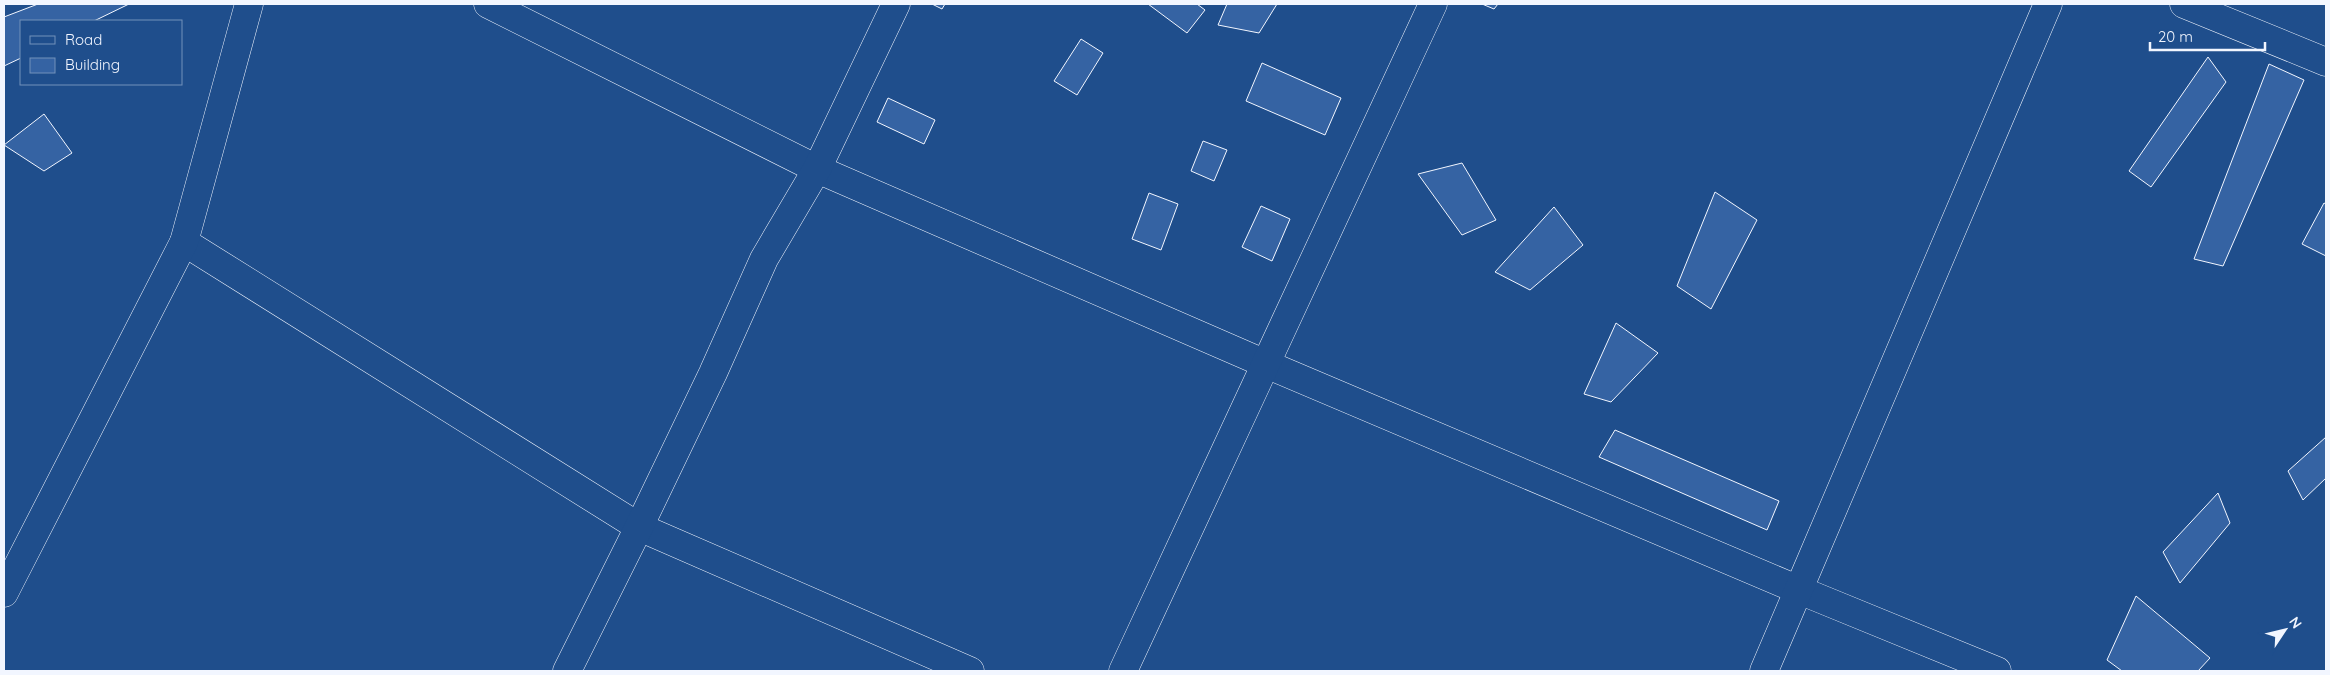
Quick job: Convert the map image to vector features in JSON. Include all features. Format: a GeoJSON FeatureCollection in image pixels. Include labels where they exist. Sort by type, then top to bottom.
{"type":"FeatureCollection","features":[{"type":"Feature","properties":{"kind":"street"},"geometry":{"type":"LineString","coordinates":[[4,593],[184,242],[249,4]]}},
{"type":"Feature","properties":{"kind":"street"},"geometry":{"type":"LineString","coordinates":[[488,4],[817,169],[1266,364],[1799,590],[1997,671]]}},
{"type":"Feature","properties":{"kind":"street"},"geometry":{"type":"LineString","coordinates":[[567,671],[713,374],[764,259],[817,169],[896,4]]}},
{"type":"Feature","properties":{"kind":"street"},"geometry":{"type":"LineString","coordinates":[[1122,671],[1433,4]]}},
{"type":"Feature","properties":{"kind":"street"},"geometry":{"type":"LineString","coordinates":[[1764,671],[2048,4]]}},
{"type":"Feature","properties":{"kind":"street"},"geometry":{"type":"LineString","coordinates":[[2184,4],[2326,62]]}},
{"type":"Feature","properties":{"kind":"street"},"geometry":{"type":"LineString","coordinates":[[184,242],[639,527],[970,671]]}},
{"type":"Feature","properties":{"kind":"building"},"geometry":{"type":"Polygon","coordinates":[[[38,4],[129,4],[96,20],[20,20],[20,58],[4,66],[4,17],[38,4]]]}},
{"type":"Feature","properties":{"kind":"building"},"geometry":{"type":"Polygon","coordinates":[[[932,4],[945,4],[942,9],[932,4]]]}},
{"type":"Feature","properties":{"kind":"building"},"geometry":{"type":"Polygon","coordinates":[[[1148,4],[1197,4],[1205,10],[1187,33],[1148,4]]]}},
{"type":"Feature","properties":{"kind":"building"},"geometry":{"type":"Polygon","coordinates":[[[1227,4],[1277,4],[1259,33],[1218,25],[1227,4]]]}},
{"type":"Feature","properties":{"kind":"building"},"geometry":{"type":"Polygon","coordinates":[[[1482,4],[1498,4],[1494,9],[1482,4]]]}},
{"type":"Feature","properties":{"kind":"building"},"geometry":{"type":"Polygon","coordinates":[[[1081,39],[1103,53],[1077,95],[1054,81],[1081,39]]]}},
{"type":"Feature","properties":{"kind":"building"},"geometry":{"type":"Polygon","coordinates":[[[2208,57],[2226,82],[2151,187],[2129,171],[2208,57]]]}},
{"type":"Feature","properties":{"kind":"building"},"geometry":{"type":"Polygon","coordinates":[[[1262,63],[1341,98],[1325,135],[1246,101],[1262,63]]]}},
{"type":"Feature","properties":{"kind":"building"},"geometry":{"type":"Polygon","coordinates":[[[2269,64],[2304,80],[2223,266],[2194,259],[2269,64]]]}},
{"type":"Feature","properties":{"kind":"building"},"geometry":{"type":"Polygon","coordinates":[[[888,98],[935,120],[924,144],[877,122],[888,98]]]}},
{"type":"Feature","properties":{"kind":"building"},"geometry":{"type":"Polygon","coordinates":[[[44,114],[72,153],[44,171],[4,145],[44,114]]]}},
{"type":"Feature","properties":{"kind":"building"},"geometry":{"type":"Polygon","coordinates":[[[1203,141],[1227,150],[1214,181],[1191,171],[1203,141]]]}},
{"type":"Feature","properties":{"kind":"building"},"geometry":{"type":"Polygon","coordinates":[[[1462,163],[1496,220],[1462,235],[1418,174],[1462,163]]]}},
{"type":"Feature","properties":{"kind":"building"},"geometry":{"type":"Polygon","coordinates":[[[1715,192],[1757,220],[1711,309],[1677,286],[1715,192]]]}},
{"type":"Feature","properties":{"kind":"building"},"geometry":{"type":"Polygon","coordinates":[[[1149,193],[1178,204],[1161,250],[1132,239],[1149,193]]]}},
{"type":"Feature","properties":{"kind":"building"},"geometry":{"type":"Polygon","coordinates":[[[2324,203],[2326,204],[2326,256],[2302,244],[2324,203]]]}},
{"type":"Feature","properties":{"kind":"building"},"geometry":{"type":"Polygon","coordinates":[[[1261,206],[1290,219],[1272,261],[1242,247],[1261,206]]]}},
{"type":"Feature","properties":{"kind":"building"},"geometry":{"type":"Polygon","coordinates":[[[1554,207],[1583,245],[1530,290],[1495,272],[1554,207]]]}},
{"type":"Feature","properties":{"kind":"building"},"geometry":{"type":"Polygon","coordinates":[[[1616,323],[1658,353],[1611,402],[1584,394],[1616,323]]]}},
{"type":"Feature","properties":{"kind":"building"},"geometry":{"type":"Polygon","coordinates":[[[1615,430],[1779,501],[1767,530],[1599,457],[1615,430]]]}},
{"type":"Feature","properties":{"kind":"building"},"geometry":{"type":"Polygon","coordinates":[[[2326,437],[2326,478],[2303,500],[2288,471],[2326,437]]]}},
{"type":"Feature","properties":{"kind":"building"},"geometry":{"type":"Polygon","coordinates":[[[2218,493],[2230,523],[2180,583],[2163,552],[2218,493]]]}},
{"type":"Feature","properties":{"kind":"building"},"geometry":{"type":"Polygon","coordinates":[[[2136,596],[2210,658],[2198,671],[2122,671],[2107,660],[2136,596]]]}}]}
